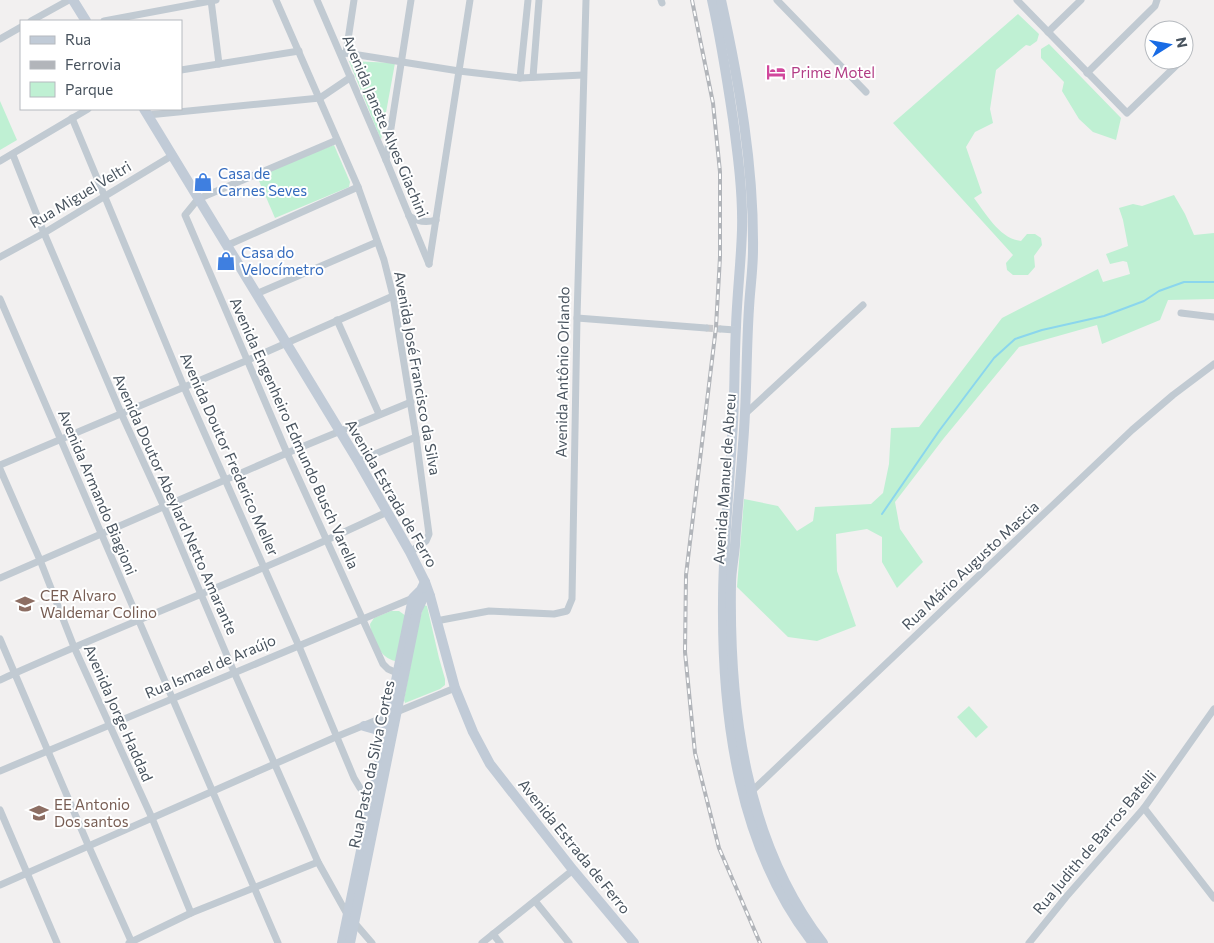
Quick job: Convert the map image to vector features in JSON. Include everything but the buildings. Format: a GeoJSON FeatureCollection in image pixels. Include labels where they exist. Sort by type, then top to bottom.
{"type":"FeatureCollection","features":[{"type":"Feature","properties":{"kind":"main road"},"geometry":{"type":"LineString","coordinates":[[71,0],[85,20]]}},
{"type":"Feature","properties":{"kind":"main road","name":"Avenida Manuel de Abreu"},"geometry":{"type":"LineString","coordinates":[[712,0],[723,52],[737,150],[742,228],[735,330],[733,423],[723,601],[723,648],[726,693],[733,746],[752,826],[764,858],[781,894],[813,943]]}},
{"type":"Feature","properties":{"kind":"main road","name":"Avenida Manuel de Abreu"},"geometry":{"type":"LineString","coordinates":[[721,0],[738,87],[748,152],[753,253],[745,414],[731,581],[733,679],[739,729],[751,792],[764,834],[789,892],[809,924],[824,943]]}},
{"type":"Feature","properties":{"kind":"main road","name":"Avenida Estrada de Ferro"},"geometry":{"type":"LineString","coordinates":[[146,112],[286,344],[304,370],[410,552],[430,596],[455,688],[473,732],[490,764],[573,870],[634,943]]}},
{"type":"Feature","properties":{"kind":"main road"},"geometry":{"type":"LineString","coordinates":[[413,598],[424,582]]}},
{"type":"Feature","properties":{"kind":"main road","name":"Rua Pasto da Silva Cortes"},"geometry":{"type":"LineString","coordinates":[[342,943],[350,919],[417,610],[423,598],[430,596]]}},
{"type":"Feature","properties":{"kind":"main road","name":"Rua Pasto da Silva Cortes"},"geometry":{"type":"LineString","coordinates":[[350,943],[350,919],[371,797],[385,737],[393,714],[397,673],[413,598]]}},
{"type":"Feature","properties":{"kind":"main road"},"geometry":{"type":"LineString","coordinates":[[364,726],[378,730],[385,737]]}},
{"type":"Feature","properties":{"kind":"street"},"geometry":{"type":"LineString","coordinates":[[33,20],[71,0]]}},
{"type":"Feature","properties":{"kind":"street"},"geometry":{"type":"LineString","coordinates":[[109,20],[212,0],[219,64]]}},
{"type":"Feature","properties":{"kind":"street","name":"Avenida José Francisco da Silva"},"geometry":{"type":"LineString","coordinates":[[276,0],[358,187],[384,260],[393,296],[416,437],[429,534],[426,541],[410,552]]}},
{"type":"Feature","properties":{"kind":"street","name":"Avenida Janete Alves Giachini"},"geometry":{"type":"LineString","coordinates":[[317,0],[343,54],[350,77],[429,264],[436,220]]}},
{"type":"Feature","properties":{"kind":"street"},"geometry":{"type":"LineString","coordinates":[[354,0],[343,54],[520,78],[584,75]]}},
{"type":"Feature","properties":{"kind":"street"},"geometry":{"type":"LineString","coordinates":[[386,160],[411,0]]}},
{"type":"Feature","properties":{"kind":"street"},"geometry":{"type":"LineString","coordinates":[[409,216],[414,220],[425,222],[436,220],[470,0]]}},
{"type":"Feature","properties":{"kind":"street"},"geometry":{"type":"LineString","coordinates":[[520,78],[528,0]]}},
{"type":"Feature","properties":{"kind":"street"},"geometry":{"type":"LineString","coordinates":[[533,78],[539,0]]}},
{"type":"Feature","properties":{"kind":"street","name":"Avenida Antônio Orlando"},"geometry":{"type":"LineString","coordinates":[[436,621],[489,611],[554,614],[567,611],[572,598],[577,318],[586,0]]}},
{"type":"Feature","properties":{"kind":"street"},"geometry":{"type":"LineString","coordinates":[[777,0],[866,92]]}},
{"type":"Feature","properties":{"kind":"street"},"geometry":{"type":"LineString","coordinates":[[1017,0],[1126,113],[1171,70]]}},
{"type":"Feature","properties":{"kind":"street"},"geometry":{"type":"LineString","coordinates":[[1048,32],[1082,0]]}},
{"type":"Feature","properties":{"kind":"street"},"geometry":{"type":"LineString","coordinates":[[1087,73],[1155,6],[1157,0]]}},
{"type":"Feature","properties":{"kind":"street"},"geometry":{"type":"LineString","coordinates":[[0,39],[20,28]]}},
{"type":"Feature","properties":{"kind":"street"},"geometry":{"type":"LineString","coordinates":[[182,70],[299,50]]}},
{"type":"Feature","properties":{"kind":"street"},"geometry":{"type":"LineString","coordinates":[[182,109],[320,98],[350,77]]}},
{"type":"Feature","properties":{"kind":"street"},"geometry":{"type":"LineString","coordinates":[[0,161],[86,110]]}},
{"type":"Feature","properties":{"kind":"street"},"geometry":{"type":"LineString","coordinates":[[146,112],[171,110]]}},
{"type":"Feature","properties":{"kind":"street","name":"Avenida Doutor Frederico Meller"},"geometry":{"type":"LineString","coordinates":[[72,118],[184,387],[298,644],[357,784],[371,797]]}},
{"type":"Feature","properties":{"kind":"street"},"geometry":{"type":"LineString","coordinates":[[198,198],[337,140]]}},
{"type":"Feature","properties":{"kind":"street","name":"Avenida Doutor Abeylard Netto Amarante"},"geometry":{"type":"LineString","coordinates":[[13,154],[44,233],[121,413],[164,507],[200,594],[318,862],[350,919],[372,943]]}},
{"type":"Feature","properties":{"kind":"street","name":"Rua Miguel Veltri"},"geometry":{"type":"LineString","coordinates":[[0,256],[44,233],[173,155]]}},
{"type":"Feature","properties":{"kind":"street"},"geometry":{"type":"LineString","coordinates":[[228,245],[358,187]]}},
{"type":"Feature","properties":{"kind":"street","name":"Avenida Engenheiro Edmundo Busch Varella"},"geometry":{"type":"LineString","coordinates":[[198,198],[186,215],[326,541],[383,664],[388,670],[397,673]]}},
{"type":"Feature","properties":{"kind":"street"},"geometry":{"type":"LineString","coordinates":[[256,294],[377,242]]}},
{"type":"Feature","properties":{"kind":"street"},"geometry":{"type":"LineString","coordinates":[[0,467],[61,438],[286,344],[393,296]]}},
{"type":"Feature","properties":{"kind":"street","name":"Avenida Armando Biagioni"},"geometry":{"type":"LineString","coordinates":[[0,299],[174,698],[278,943]]}},
{"type":"Feature","properties":{"kind":"street"},"geometry":{"type":"LineString","coordinates":[[745,414],[863,305]]}},
{"type":"Feature","properties":{"kind":"street"},"geometry":{"type":"LineString","coordinates":[[1181,313],[1214,317]]}},
{"type":"Feature","properties":{"kind":"street"},"geometry":{"type":"LineString","coordinates":[[577,318],[706,328]]}},
{"type":"Feature","properties":{"kind":"street"},"geometry":{"type":"LineString","coordinates":[[337,320],[379,414]]}},
{"type":"Feature","properties":{"kind":"street"},"geometry":{"type":"LineString","coordinates":[[721,329],[735,330]]}},
{"type":"Feature","properties":{"kind":"street","name":"Rua Mário Augusto Mascia"},"geometry":{"type":"LineString","coordinates":[[751,792],[1132,430],[1173,395],[1214,364]]}},
{"type":"Feature","properties":{"kind":"street"},"geometry":{"type":"LineString","coordinates":[[0,578],[287,453],[410,402]]}},
{"type":"Feature","properties":{"kind":"street"},"geometry":{"type":"LineString","coordinates":[[358,461],[416,437]]}},
{"type":"Feature","properties":{"kind":"street","name":"Avenida Jorge Haddad"},"geometry":{"type":"LineString","coordinates":[[0,467],[74,646],[152,818],[191,913]]}},
{"type":"Feature","properties":{"kind":"street"},"geometry":{"type":"LineString","coordinates":[[0,680],[74,646],[139,621],[264,568],[387,512]]}},
{"type":"Feature","properties":{"kind":"street","name":"Rua Ismael de Araújo"},"geometry":{"type":"LineString","coordinates":[[0,771],[298,644],[413,598]]}},
{"type":"Feature","properties":{"kind":"street"},"geometry":{"type":"LineString","coordinates":[[0,639],[131,943],[191,913],[318,862]]}},
{"type":"Feature","properties":{"kind":"street"},"geometry":{"type":"LineString","coordinates":[[0,885],[338,736],[455,688]]}},
{"type":"Feature","properties":{"kind":"street","name":"Rua Judith de Barros Batelli"},"geometry":{"type":"LineString","coordinates":[[1029,943],[1066,897],[1144,808],[1214,709]]}},
{"type":"Feature","properties":{"kind":"street"},"geometry":{"type":"LineString","coordinates":[[1144,808],[1214,898]]}},
{"type":"Feature","properties":{"kind":"street"},"geometry":{"type":"LineString","coordinates":[[0,810],[57,943]]}},
{"type":"Feature","properties":{"kind":"street"},"geometry":{"type":"LineString","coordinates":[[482,943],[573,870]]}},
{"type":"Feature","properties":{"kind":"street"},"geometry":{"type":"LineString","coordinates":[[535,901],[569,943]]}},
{"type":"Feature","properties":{"kind":"street"},"geometry":{"type":"LineString","coordinates":[[493,934],[500,943]]}},
{"type":"Feature","properties":{"kind":"green space"},"geometry":{"type":"Polygon","coordinates":[[[1018,14],[1039,34],[1037,41],[1030,46],[1026,45],[996,70],[990,109],[993,123],[975,132],[966,147],[982,193],[974,198],[994,225],[1006,236],[1013,239],[1021,241],[1027,234],[1035,234],[1041,238],[1042,245],[1034,256],[1035,267],[1028,275],[1013,275],[1007,270],[1006,263],[1013,255],[893,123],[1018,14]]]}},
{"type":"Feature","properties":{"kind":"green space"},"geometry":{"type":"Polygon","coordinates":[[[1049,44],[1121,118],[1116,140],[1093,132],[1079,119],[1062,91],[1064,82],[1041,58],[1041,49],[1049,44]]]}},
{"type":"Feature","properties":{"kind":"green space"},"geometry":{"type":"Polygon","coordinates":[[[349,61],[395,63],[381,140],[349,61]]]}},
{"type":"Feature","properties":{"kind":"green space"},"geometry":{"type":"Polygon","coordinates":[[[0,101],[17,140],[0,150],[0,101]]]}},
{"type":"Feature","properties":{"kind":"green space"},"geometry":{"type":"Polygon","coordinates":[[[334,145],[350,182],[349,187],[275,218],[256,174],[334,145]]]}},
{"type":"Feature","properties":{"kind":"green space"},"geometry":{"type":"Polygon","coordinates":[[[1174,195],[1194,235],[1214,233],[1214,299],[1168,300],[1160,320],[1102,344],[1097,325],[1019,347],[944,438],[895,502],[900,529],[923,562],[897,588],[882,562],[882,537],[867,529],[836,534],[837,571],[856,626],[817,641],[788,637],[737,587],[744,499],[778,506],[797,531],[813,521],[815,507],[871,504],[883,493],[889,464],[891,428],[919,427],[1002,318],[1098,269],[1103,282],[1130,274],[1127,262],[1110,264],[1106,254],[1128,246],[1119,208],[1133,204],[1142,206],[1174,195]]]}},
{"type":"Feature","properties":{"kind":"green space"},"geometry":{"type":"Polygon","coordinates":[[[424,605],[427,606],[445,685],[440,689],[405,703],[418,625],[424,605]]]}},
{"type":"Feature","properties":{"kind":"green space"},"geometry":{"type":"Polygon","coordinates":[[[391,611],[399,611],[406,616],[395,661],[385,656],[377,647],[370,624],[374,618],[391,611]]]}},
{"type":"Feature","properties":{"kind":"green space"},"geometry":{"type":"Polygon","coordinates":[[[969,706],[988,727],[976,738],[957,717],[969,706]]]}},
{"type":"Feature","properties":{"kind":"waterway"},"geometry":{"type":"LineString","coordinates":[[882,514],[939,431],[994,358],[1015,339],[1042,330],[1104,316],[1144,301],[1159,291],[1184,282],[1214,282]]}},
{"type":"Feature","properties":{"kind":"tunnel"},"geometry":{"type":"LineString","coordinates":[[706,328],[721,329]]}},
{"type":"Feature","properties":{"kind":"railway"},"geometry":{"type":"LineString","coordinates":[[692,0],[713,103],[720,172],[720,257],[716,327],[686,575],[685,652],[695,753],[719,848],[760,943]]}},
{"type":"Feature","properties":{"kind":"place","name":"Prime Motel"},"geometry":{"type":"Point","coordinates":[776,72]}},
{"type":"Feature","properties":{"kind":"place","name":"Casa de Carnes Seves"},"geometry":{"type":"Point","coordinates":[203,182]}},
{"type":"Feature","properties":{"kind":"place","name":"Casa do Velocímetro"},"geometry":{"type":"Point","coordinates":[226,261]}},
{"type":"Feature","properties":{"kind":"place","name":"CER Alvaro Waldemar Colino"},"geometry":{"type":"Point","coordinates":[25,604]}},
{"type":"Feature","properties":{"kind":"place","name":"EE Antonio Dos santos"},"geometry":{"type":"Point","coordinates":[39,813]}}]}
